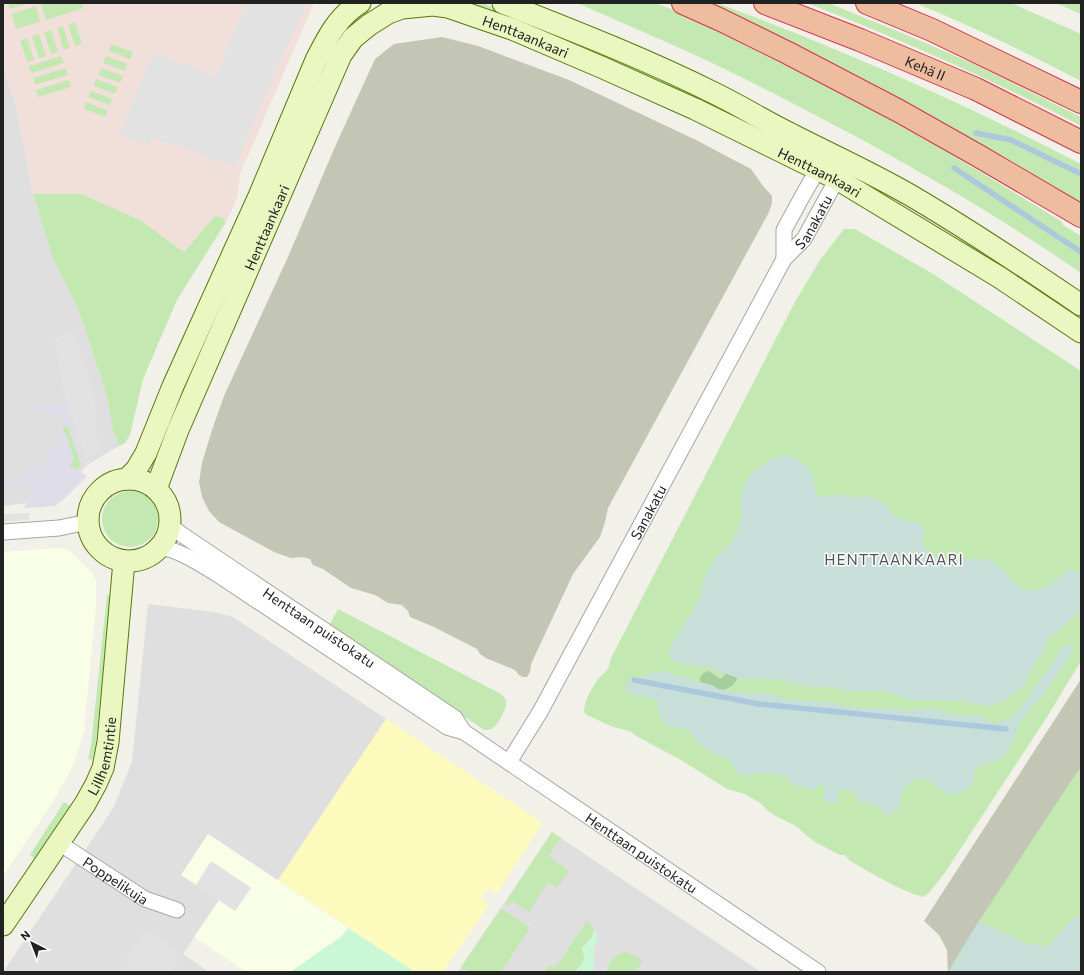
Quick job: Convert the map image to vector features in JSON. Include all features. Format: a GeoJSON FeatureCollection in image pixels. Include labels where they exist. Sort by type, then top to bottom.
{"type":"FeatureCollection","features":[{"type":"Feature","properties":{"kind":"highway"},"geometry":{"type":"LineString","coordinates":[[684,3],[788,53],[899,111],[1081,216]]}},
{"type":"Feature","properties":{"kind":"highway","name":"Kehä II"},"geometry":{"type":"LineString","coordinates":[[765,3],[860,40],[976,89],[1081,142]]}},
{"type":"Feature","properties":{"kind":"highway"},"geometry":{"type":"LineString","coordinates":[[867,3],[932,30],[1081,102]]}},
{"type":"Feature","properties":{"kind":"main road","name":"Henttaankaari"},"geometry":{"type":"LineString","coordinates":[[127,479],[136,470],[146,453],[173,386],[256,203],[326,39],[339,21],[360,3]]}},
{"type":"Feature","properties":{"kind":"main road","name":"Henttaankaari"},"geometry":{"type":"LineString","coordinates":[[503,3],[579,33],[714,93],[909,194],[1002,252],[1081,305]]}},
{"type":"Feature","properties":{"kind":"main road","name":"Henttaankaari"},"geometry":{"type":"LineString","coordinates":[[156,489],[181,423],[341,55],[353,38],[369,25],[388,13],[402,8],[433,5],[448,7],[512,29],[601,66],[681,102],[837,179],[999,277],[1081,332]]}},
{"type":"Feature","properties":{"kind":"main road"},"geometry":{"type":"LineString","coordinates":[[127,479],[143,481],[156,489],[165,499],[170,511],[170,525],[167,537],[160,548],[149,556],[137,560],[124,561],[106,554],[96,544],[88,522],[89,510],[98,492],[116,481],[127,479]]}},
{"type":"Feature","properties":{"kind":"main road","name":"Lillhemtintie"},"geometry":{"type":"LineString","coordinates":[[3,925],[85,804],[103,768],[108,742],[124,561]]}},
{"type":"Feature","properties":{"kind":"street","name":"Sanakatu"},"geometry":{"type":"LineString","coordinates":[[784,259],[784,230],[818,169],[835,156]]}},
{"type":"Feature","properties":{"kind":"street","name":"Sanakatu"},"geometry":{"type":"LineString","coordinates":[[509,762],[540,712],[784,259],[804,239],[837,179],[835,156]]}},
{"type":"Feature","properties":{"kind":"street"},"geometry":{"type":"LineString","coordinates":[[3,532],[59,528],[88,522]]}},
{"type":"Feature","properties":{"kind":"street","name":"Henttaan puistokatu"},"geometry":{"type":"LineString","coordinates":[[170,525],[180,534],[455,718],[464,732]]}},
{"type":"Feature","properties":{"kind":"street","name":"Henttaan puistokatu"},"geometry":{"type":"LineString","coordinates":[[160,548],[171,549],[217,574],[447,727],[464,732],[818,972]]}},
{"type":"Feature","properties":{"kind":"street","name":"Poppelikuja"},"geometry":{"type":"LineString","coordinates":[[59,843],[145,899],[177,910]]}},
{"type":"Feature","properties":{"kind":"shaded area"},"geometry":{"type":"Polygon","coordinates":[[[3,3],[314,3],[240,174],[237,198],[226,222],[223,218],[214,217],[184,252],[140,220],[81,194],[33,194],[16,107],[3,67],[3,3]]]}},
{"type":"Feature","properties":{"kind":"shaded area"},"geometry":{"type":"Polygon","coordinates":[[[8,3],[28,3],[10,9],[8,3]]]}},
{"type":"Feature","properties":{"kind":"shaded area"},"geometry":{"type":"Polygon","coordinates":[[[47,3],[80,3],[84,8],[46,20],[41,5],[47,3]]]}},
{"type":"Feature","properties":{"kind":"shaded area"},"geometry":{"type":"Polygon","coordinates":[[[246,3],[306,3],[234,167],[182,147],[152,139],[149,145],[120,135],[153,52],[216,77],[246,3]]]}},
{"type":"Feature","properties":{"kind":"shaded area"},"geometry":{"type":"Polygon","coordinates":[[[459,3],[482,3],[558,32],[774,131],[771,138],[459,3]]]}},
{"type":"Feature","properties":{"kind":"shaded area"},"geometry":{"type":"Polygon","coordinates":[[[577,3],[655,3],[671,9],[843,94],[931,142],[1061,221],[1063,225],[1081,236],[1081,273],[971,202],[857,137],[726,70],[663,40],[577,3]]]}},
{"type":"Feature","properties":{"kind":"shaded area"},"geometry":{"type":"Polygon","coordinates":[[[703,3],[717,3],[856,58],[947,98],[1081,164],[1081,205],[966,136],[860,79],[703,3]]]}},
{"type":"Feature","properties":{"kind":"shaded area"},"geometry":{"type":"Polygon","coordinates":[[[807,3],[828,3],[974,64],[1081,117],[1081,126],[1014,92],[946,61],[807,3]]]}},
{"type":"Feature","properties":{"kind":"shaded area"},"geometry":{"type":"Polygon","coordinates":[[[915,3],[1011,3],[1081,34],[1081,81],[999,40],[915,3]]]}},
{"type":"Feature","properties":{"kind":"shaded area"},"geometry":{"type":"Polygon","coordinates":[[[1056,3],[1081,3],[1081,14],[1056,3]]]}},
{"type":"Feature","properties":{"kind":"shaded area"},"geometry":{"type":"Polygon","coordinates":[[[36,6],[40,22],[16,29],[12,14],[36,6]]]}},
{"type":"Feature","properties":{"kind":"shaded area"},"geometry":{"type":"Polygon","coordinates":[[[75,22],[82,44],[75,46],[68,25],[75,22]]]}},
{"type":"Feature","properties":{"kind":"shaded area"},"geometry":{"type":"Polygon","coordinates":[[[63,26],[70,48],[64,50],[57,28],[63,26]]]}},
{"type":"Feature","properties":{"kind":"shaded area"},"geometry":{"type":"Polygon","coordinates":[[[51,30],[58,52],[51,54],[44,32],[51,30]]]}},
{"type":"Feature","properties":{"kind":"shaded area"},"geometry":{"type":"Polygon","coordinates":[[[39,34],[46,56],[39,58],[32,36],[39,34]]]}},
{"type":"Feature","properties":{"kind":"shaded area"},"geometry":{"type":"Polygon","coordinates":[[[442,37],[478,46],[569,80],[696,140],[751,169],[772,196],[772,203],[769,212],[608,508],[600,537],[573,574],[531,664],[530,672],[527,677],[523,677],[515,670],[486,658],[480,654],[477,649],[434,627],[410,617],[408,611],[402,605],[388,603],[375,595],[351,588],[323,569],[313,565],[310,559],[302,557],[291,558],[274,552],[219,522],[209,511],[202,497],[199,482],[202,463],[224,396],[288,257],[334,149],[375,59],[394,44],[442,37]]]}},
{"type":"Feature","properties":{"kind":"shaded area"},"geometry":{"type":"Polygon","coordinates":[[[27,38],[34,60],[27,62],[20,40],[27,38]]]}},
{"type":"Feature","properties":{"kind":"shaded area"},"geometry":{"type":"Polygon","coordinates":[[[111,44],[133,52],[130,59],[109,51],[111,44]]]}},
{"type":"Feature","properties":{"kind":"shaded area"},"geometry":{"type":"Polygon","coordinates":[[[61,56],[64,63],[31,73],[29,66],[61,56]]]}},
{"type":"Feature","properties":{"kind":"shaded area"},"geometry":{"type":"Polygon","coordinates":[[[106,56],[127,64],[125,71],[103,63],[106,56]]]}},
{"type":"Feature","properties":{"kind":"shaded area"},"geometry":{"type":"Polygon","coordinates":[[[3,67],[16,107],[33,194],[53,259],[78,308],[107,396],[113,430],[119,446],[87,465],[64,491],[44,501],[3,506],[3,67]]]}},
{"type":"Feature","properties":{"kind":"shaded area"},"geometry":{"type":"Polygon","coordinates":[[[65,68],[68,75],[35,85],[33,78],[65,68]]]}},
{"type":"Feature","properties":{"kind":"shaded area"},"geometry":{"type":"Polygon","coordinates":[[[101,68],[123,76],[120,83],[99,75],[101,68]]]}},
{"type":"Feature","properties":{"kind":"shaded area"},"geometry":{"type":"Polygon","coordinates":[[[96,79],[118,87],[115,94],[94,86],[96,79]]]}},
{"type":"Feature","properties":{"kind":"shaded area"},"geometry":{"type":"Polygon","coordinates":[[[69,80],[71,87],[38,97],[36,90],[69,80]]]}},
{"type":"Feature","properties":{"kind":"shaded area"},"geometry":{"type":"Polygon","coordinates":[[[91,91],[112,99],[110,105],[88,97],[91,91]]]}},
{"type":"Feature","properties":{"kind":"shaded area"},"geometry":{"type":"Polygon","coordinates":[[[86,102],[108,111],[105,117],[84,109],[86,102]]]}},
{"type":"Feature","properties":{"kind":"shaded area"},"geometry":{"type":"Polygon","coordinates":[[[33,194],[81,194],[140,220],[184,252],[214,217],[218,216],[223,218],[226,222],[177,300],[143,379],[130,435],[125,443],[119,446],[113,430],[107,396],[78,308],[53,259],[33,194]]]}},
{"type":"Feature","properties":{"kind":"shaded area"},"geometry":{"type":"Polygon","coordinates":[[[844,229],[855,229],[933,274],[1081,371],[1081,661],[1047,717],[944,874],[928,894],[923,897],[895,886],[850,861],[845,855],[840,855],[817,843],[796,826],[774,815],[762,804],[745,794],[727,789],[681,760],[638,737],[630,731],[613,727],[587,715],[584,712],[585,703],[589,694],[596,682],[608,668],[610,660],[795,302],[820,260],[844,229]]]}},
{"type":"Feature","properties":{"kind":"shaded area"},"geometry":{"type":"Polygon","coordinates":[[[966,243],[975,246],[1081,314],[1081,324],[963,247],[966,243]]]}},
{"type":"Feature","properties":{"kind":"shaded area"},"geometry":{"type":"Polygon","coordinates":[[[74,332],[95,400],[96,433],[101,452],[85,459],[65,400],[54,338],[74,332]]]}},
{"type":"Feature","properties":{"kind":"shaded area"},"geometry":{"type":"Polygon","coordinates":[[[65,400],[73,423],[62,428],[68,439],[74,459],[70,466],[87,476],[55,506],[24,508],[32,493],[32,484],[19,483],[18,488],[3,487],[3,483],[24,477],[47,458],[59,431],[60,414],[32,412],[32,405],[59,407],[60,403],[65,400]]]}},
{"type":"Feature","properties":{"kind":"shaded area"},"geometry":{"type":"Polygon","coordinates":[[[67,425],[81,464],[77,470],[70,466],[62,428],[67,425]]]}},
{"type":"Feature","properties":{"kind":"shaded area"},"geometry":{"type":"Polygon","coordinates":[[[786,455],[794,458],[807,467],[812,476],[816,493],[820,496],[829,497],[836,494],[851,498],[869,496],[883,502],[893,515],[904,521],[917,522],[925,530],[922,539],[924,547],[933,555],[945,562],[967,559],[984,559],[996,564],[1005,571],[1013,582],[1024,590],[1045,588],[1070,569],[1081,574],[1081,610],[1058,631],[1050,636],[1045,644],[1045,651],[1035,662],[1025,684],[1017,692],[1002,702],[991,706],[953,700],[908,700],[895,694],[882,691],[862,692],[848,691],[833,687],[809,687],[774,679],[741,679],[712,669],[672,661],[669,655],[672,643],[695,607],[701,594],[704,579],[715,558],[730,544],[738,531],[742,516],[741,504],[743,488],[747,480],[757,469],[769,460],[786,455]]]}},
{"type":"Feature","properties":{"kind":"shaded area"},"geometry":{"type":"Polygon","coordinates":[[[130,491],[145,496],[153,504],[158,519],[153,534],[145,542],[130,547],[115,542],[107,534],[102,519],[107,504],[115,496],[130,491]]]}},
{"type":"Feature","properties":{"kind":"shaded area"},"geometry":{"type":"Polygon","coordinates":[[[29,513],[29,520],[3,522],[3,514],[29,513]]]}},
{"type":"Feature","properties":{"kind":"shaded area"},"geometry":{"type":"Polygon","coordinates":[[[56,548],[66,549],[71,552],[92,573],[96,580],[96,605],[84,731],[73,766],[53,802],[3,876],[3,552],[56,548]]]}},
{"type":"Feature","properties":{"kind":"shaded area"},"geometry":{"type":"Polygon","coordinates":[[[107,595],[112,596],[96,744],[92,760],[88,759],[91,746],[107,595]]]}},
{"type":"Feature","properties":{"kind":"shaded area"},"geometry":{"type":"Polygon","coordinates":[[[148,604],[214,612],[233,617],[386,719],[278,880],[208,834],[219,900],[183,954],[209,972],[3,972],[114,807],[132,761],[148,604]]]}},
{"type":"Feature","properties":{"kind":"shaded area"},"geometry":{"type":"Polygon","coordinates":[[[338,609],[501,694],[506,699],[506,705],[499,721],[493,728],[484,730],[330,624],[338,609]]]}},
{"type":"Feature","properties":{"kind":"shaded area"},"geometry":{"type":"Polygon","coordinates":[[[1064,645],[1070,645],[1073,647],[1067,660],[1040,698],[1024,717],[1008,750],[1001,758],[981,766],[975,771],[973,785],[962,792],[953,795],[939,789],[930,781],[922,779],[912,781],[904,788],[901,795],[900,807],[897,811],[885,815],[874,805],[869,803],[861,803],[853,791],[842,791],[837,796],[838,799],[836,803],[832,803],[823,798],[826,788],[822,785],[819,785],[812,790],[810,788],[793,785],[787,777],[775,774],[756,773],[746,776],[737,773],[730,760],[711,752],[699,743],[687,729],[668,726],[661,719],[658,712],[658,704],[656,699],[635,695],[625,690],[626,683],[634,678],[643,677],[654,672],[666,671],[694,680],[695,682],[714,686],[718,689],[749,693],[767,693],[784,699],[832,703],[849,707],[897,708],[909,711],[919,709],[935,709],[950,714],[983,717],[993,723],[1006,720],[1020,709],[1064,645]]]}},
{"type":"Feature","properties":{"kind":"shaded area"},"geometry":{"type":"Polygon","coordinates":[[[708,671],[720,679],[726,672],[737,676],[737,679],[733,685],[724,690],[702,686],[700,677],[703,673],[708,671]]]}},
{"type":"Feature","properties":{"kind":"shaded area"},"geometry":{"type":"Polygon","coordinates":[[[1081,679],[1081,972],[948,972],[947,950],[939,935],[924,921],[1081,679]]]}},
{"type":"Feature","properties":{"kind":"shaded area"},"geometry":{"type":"Polygon","coordinates":[[[1081,768],[1081,972],[948,972],[979,921],[1081,768]]]}},
{"type":"Feature","properties":{"kind":"shaded area"},"geometry":{"type":"Polygon","coordinates":[[[64,802],[70,806],[35,859],[30,855],[64,802]]]}},
{"type":"Feature","properties":{"kind":"shaded area"},"geometry":{"type":"Polygon","coordinates":[[[552,832],[650,898],[761,972],[458,972],[552,832]]]}},
{"type":"Feature","properties":{"kind":"shaded area"},"geometry":{"type":"Polygon","coordinates":[[[552,832],[561,838],[549,856],[569,871],[557,888],[548,882],[529,912],[512,901],[509,906],[505,903],[552,832]]]}},
{"type":"Feature","properties":{"kind":"shaded area"},"geometry":{"type":"Polygon","coordinates":[[[208,834],[415,972],[246,972],[194,937],[219,900],[181,875],[208,834]]]}},
{"type":"Feature","properties":{"kind":"shaded area"},"geometry":{"type":"Polygon","coordinates":[[[211,861],[251,888],[235,911],[196,885],[211,861]]]}},
{"type":"Feature","properties":{"kind":"shaded area"},"geometry":{"type":"Polygon","coordinates":[[[501,908],[530,928],[501,972],[469,972],[461,967],[501,908]]]}},
{"type":"Feature","properties":{"kind":"shaded area"},"geometry":{"type":"Polygon","coordinates":[[[1074,917],[1081,917],[1081,972],[948,972],[979,921],[1023,942],[1048,947],[1074,917]]]}},
{"type":"Feature","properties":{"kind":"shaded area"},"geometry":{"type":"Polygon","coordinates":[[[587,920],[594,932],[582,948],[584,958],[580,966],[574,972],[546,972],[545,971],[549,965],[555,968],[587,920]]]}},
{"type":"Feature","properties":{"kind":"shaded area"},"geometry":{"type":"Polygon","coordinates":[[[348,928],[415,972],[290,972],[342,936],[348,928]]]}},
{"type":"Feature","properties":{"kind":"shaded area"},"geometry":{"type":"Polygon","coordinates":[[[145,929],[183,955],[171,972],[124,972],[119,969],[145,929]]]}},
{"type":"Feature","properties":{"kind":"shaded area"},"geometry":{"type":"Polygon","coordinates":[[[594,929],[597,934],[594,949],[594,972],[574,972],[583,962],[584,958],[582,948],[592,937],[594,929]]]}},
{"type":"Feature","properties":{"kind":"shaded area"},"geometry":{"type":"Polygon","coordinates":[[[625,952],[643,960],[635,972],[606,972],[612,959],[625,952]]]}},
{"type":"Feature","properties":{"kind":"sand"},"geometry":{"type":"Polygon","coordinates":[[[386,719],[540,821],[542,824],[496,895],[489,889],[484,892],[482,900],[489,905],[443,972],[415,972],[278,880],[386,719]]]}},
{"type":"Feature","properties":{"kind":"waterway"},"geometry":{"type":"LineString","coordinates":[[976,133],[1011,140],[1081,174]]}},
{"type":"Feature","properties":{"kind":"waterway"},"geometry":{"type":"LineString","coordinates":[[954,168],[1081,252]]}},
{"type":"Feature","properties":{"kind":"waterway"},"geometry":{"type":"LineString","coordinates":[[634,680],[759,704],[1006,729]]}},
{"type":"Feature","properties":{"kind":"district","name":"HENTTAANKAARI"},"geometry":{"type":"Point","coordinates":[894,559]}}]}
